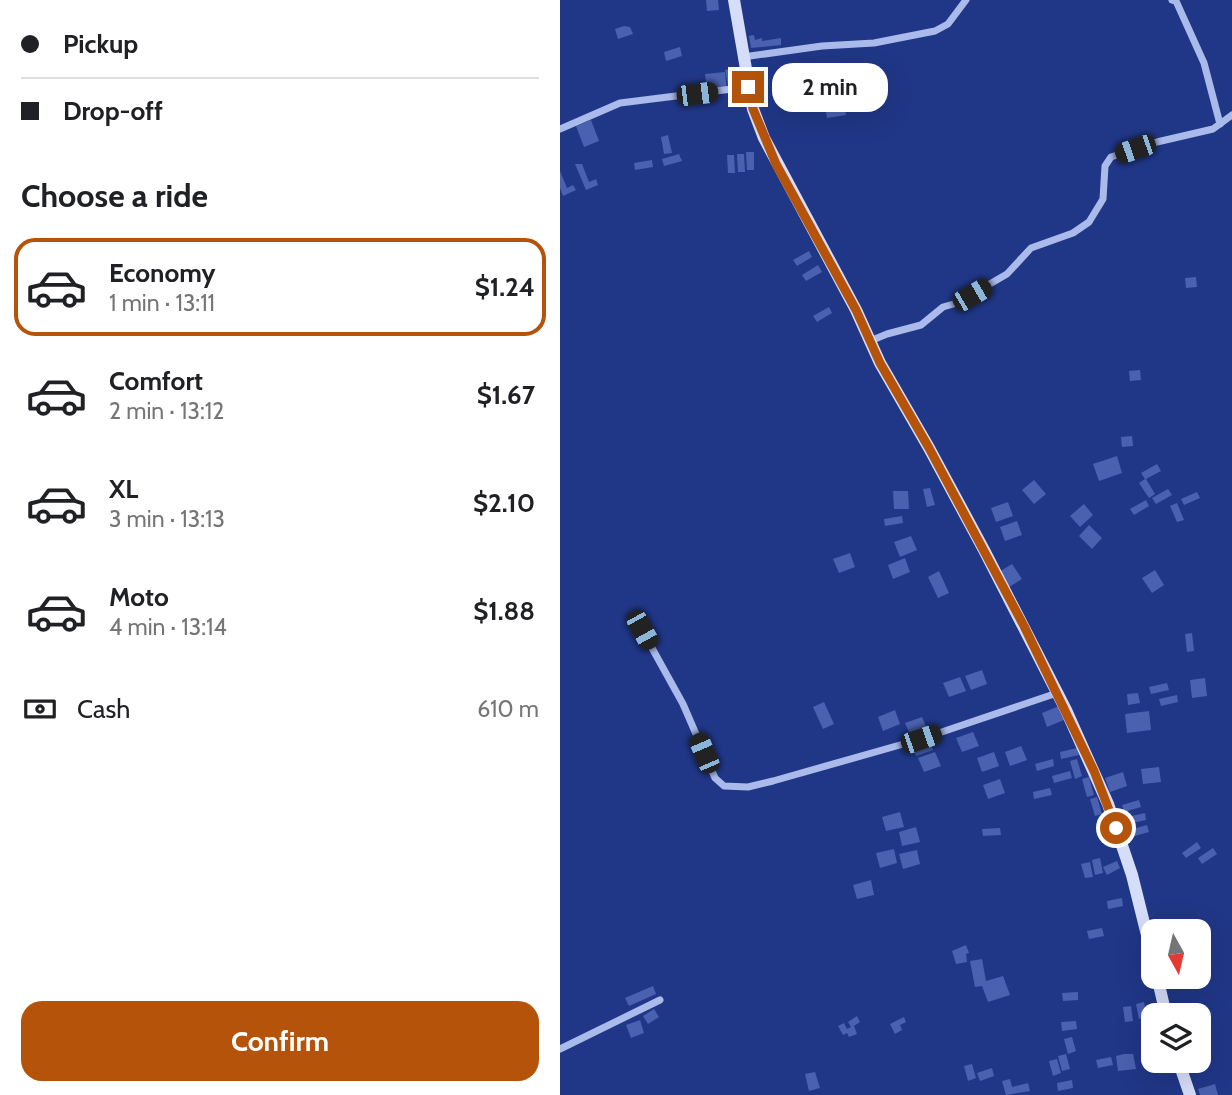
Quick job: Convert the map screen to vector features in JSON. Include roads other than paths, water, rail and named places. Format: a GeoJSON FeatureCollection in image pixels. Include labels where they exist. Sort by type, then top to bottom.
{"type":"FeatureCollection","features":[{"type":"Feature","properties":{"kind":"street"},"geometry":{"type":"LineString","coordinates":[[734,0],[753,109],[776,164],[856,310],[880,363],[984,550],[1057,692],[1108,804],[1132,875],[1143,919]]}},
{"type":"Feature","properties":{"kind":"street"},"geometry":{"type":"LineString","coordinates":[[743,57],[822,46],[874,43],[935,31],[947,24],[965,0]]}},
{"type":"Feature","properties":{"kind":"street"},"geometry":{"type":"LineString","coordinates":[[1172,0],[1176,1],[1204,62],[1220,124]]}},
{"type":"Feature","properties":{"kind":"street"},"geometry":{"type":"LineString","coordinates":[[560,129],[620,103],[748,87]]}},
{"type":"Feature","properties":{"kind":"street"},"geometry":{"type":"LineString","coordinates":[[870,341],[921,325],[943,307],[957,303],[1007,274],[1031,248],[1073,233],[1089,222],[1103,199],[1105,166],[1111,157],[1157,142],[1213,129],[1232,115]]}},
{"type":"Feature","properties":{"kind":"street"},"geometry":{"type":"LineString","coordinates":[[642,630],[683,704],[715,778],[724,786],[748,787],[773,781],[921,739],[1057,692]]}},
{"type":"Feature","properties":{"kind":"street"},"geometry":{"type":"LineString","coordinates":[[560,1049],[660,1000]]}},
{"type":"Feature","properties":{"kind":"street"},"geometry":{"type":"LineString","coordinates":[[1182,1073],[1189,1095]]}}]}
